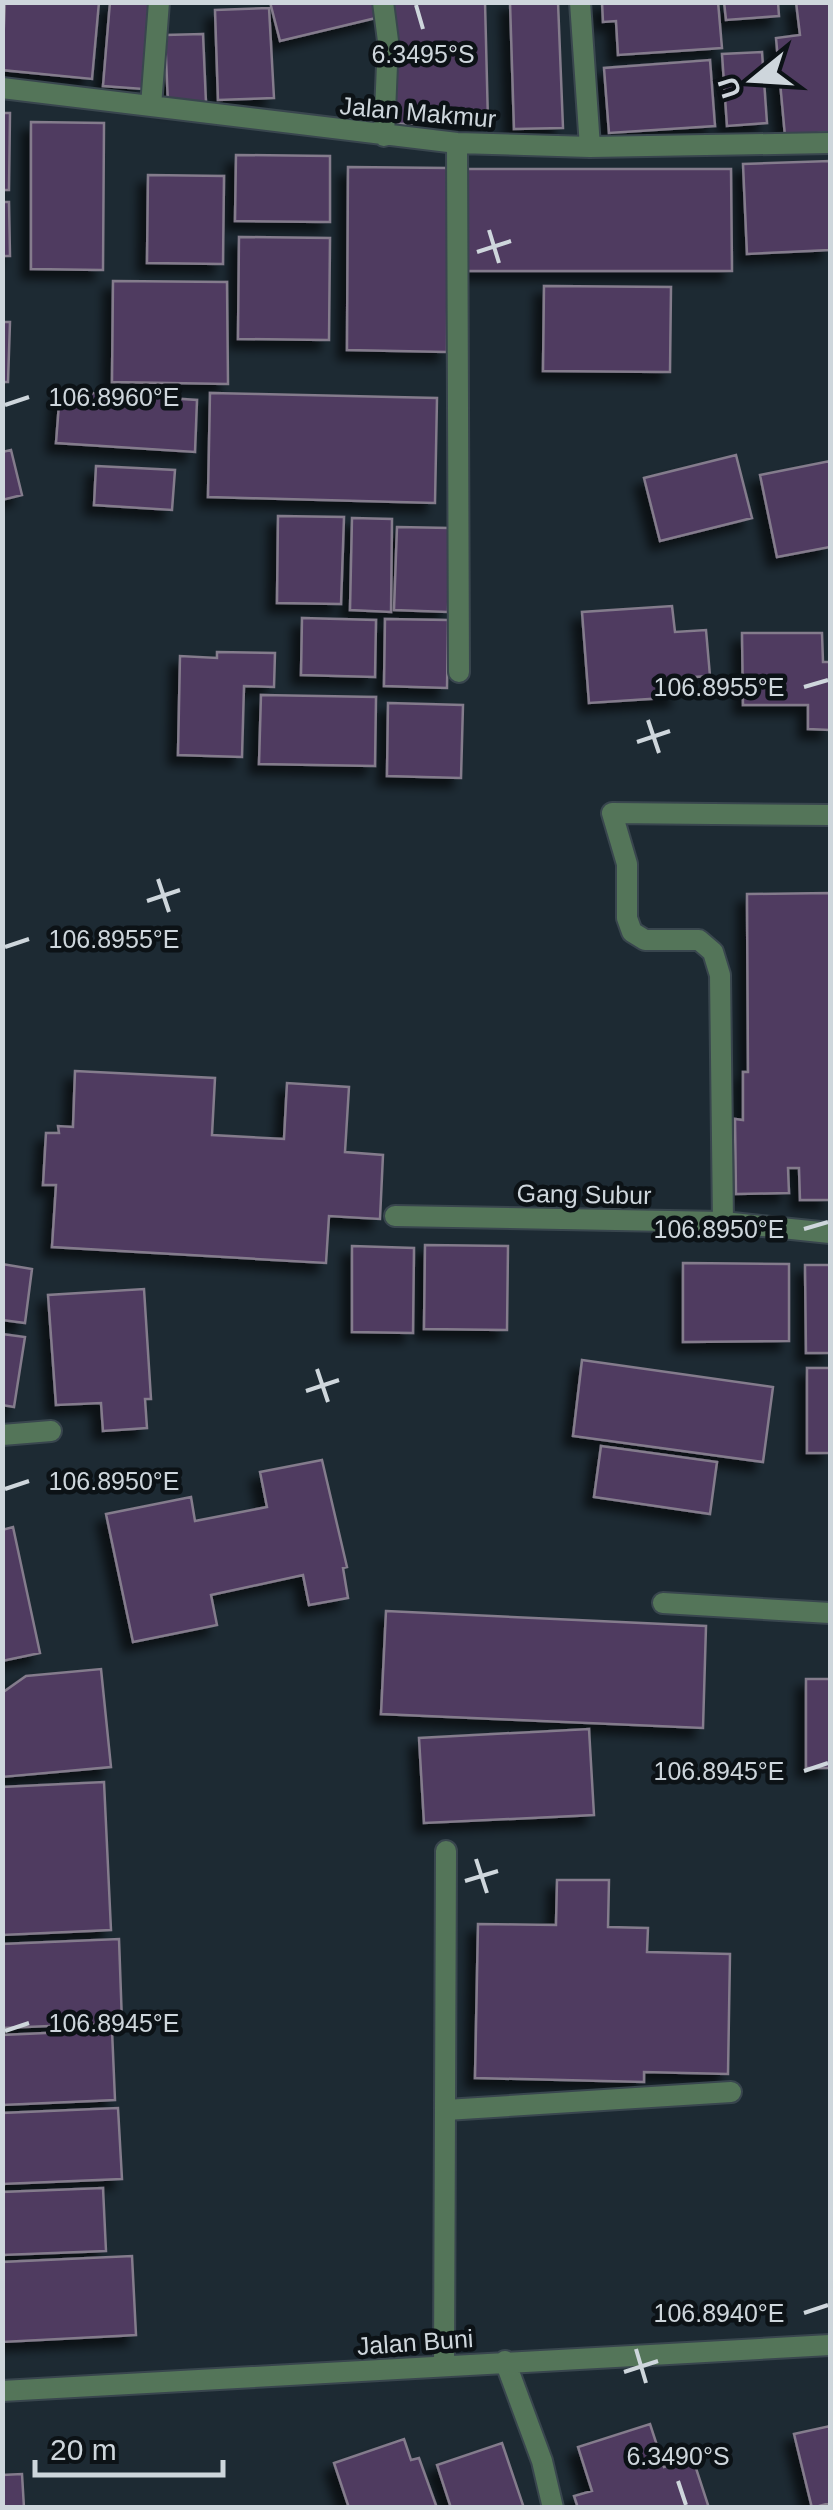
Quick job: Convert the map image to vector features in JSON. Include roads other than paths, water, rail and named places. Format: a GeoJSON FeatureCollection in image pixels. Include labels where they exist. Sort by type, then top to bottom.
{"type":"FeatureCollection","features":[{"type":"Feature","properties":{"kind":"street"},"geometry":{"type":"LineString","coordinates":[[150,106],[159,2]]}},
{"type":"Feature","properties":{"kind":"street"},"geometry":{"type":"LineString","coordinates":[[383,2],[388,41],[384,136]]}},
{"type":"Feature","properties":{"kind":"street"},"geometry":{"type":"LineString","coordinates":[[580,2],[590,147]]}},
{"type":"Feature","properties":{"kind":"street","name":"Jalan Makmur"},"geometry":{"type":"LineString","coordinates":[[2,88],[457,143],[590,147],[830,143]]}},
{"type":"Feature","properties":{"kind":"street"},"geometry":{"type":"LineString","coordinates":[[457,143],[459,672]]}},
{"type":"Feature","properties":{"kind":"street"},"geometry":{"type":"LineString","coordinates":[[723,1222],[720,975],[712,952],[699,940],[644,940],[632,932],[627,918],[626,864],[612,813],[830,815]]}},
{"type":"Feature","properties":{"kind":"street","name":"Gang Subur"},"geometry":{"type":"LineString","coordinates":[[395,1216],[723,1222],[830,1233]]}},
{"type":"Feature","properties":{"kind":"street"},"geometry":{"type":"LineString","coordinates":[[2,1435],[51,1431]]}},
{"type":"Feature","properties":{"kind":"street"},"geometry":{"type":"LineString","coordinates":[[663,1602],[830,1614]]}},
{"type":"Feature","properties":{"kind":"street"},"geometry":{"type":"LineString","coordinates":[[444,2366],[446,1851]]}},
{"type":"Feature","properties":{"kind":"street"},"geometry":{"type":"LineString","coordinates":[[446,2110],[731,2092]]}},
{"type":"Feature","properties":{"kind":"street","name":"Jalan Buni"},"geometry":{"type":"LineString","coordinates":[[2,2391],[830,2345]]}},
{"type":"Feature","properties":{"kind":"street"},"geometry":{"type":"LineString","coordinates":[[505,2362],[542,2461],[553,2508]]}}]}
